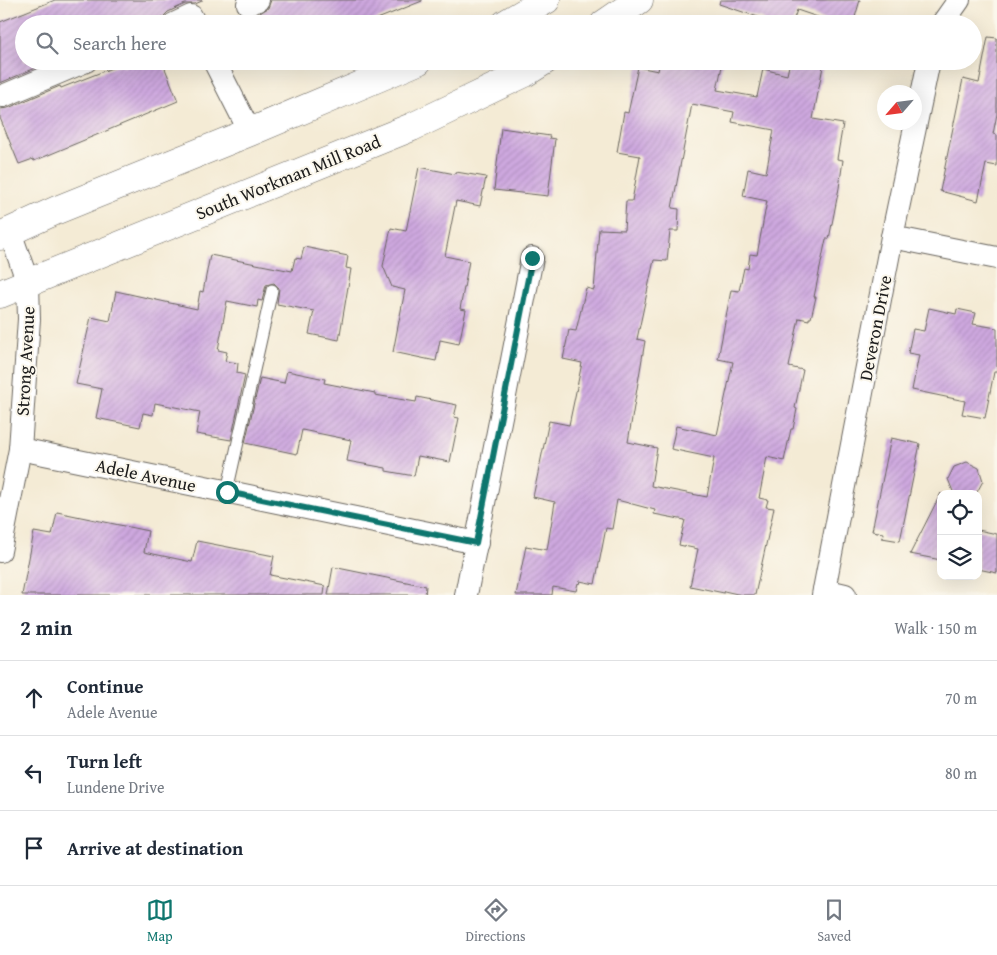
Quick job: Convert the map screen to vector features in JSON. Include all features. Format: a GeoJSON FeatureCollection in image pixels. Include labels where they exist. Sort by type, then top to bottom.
{"type":"FeatureCollection","features":[{"type":"Feature","properties":{"kind":"main road"},"geometry":{"type":"LineString","coordinates":[[520,15],[546,0]]}},
{"type":"Feature","properties":{"kind":"main road"},"geometry":{"type":"LineString","coordinates":[[618,15],[640,0]]}},
{"type":"Feature","properties":{"kind":"main road"},"geometry":{"type":"LineString","coordinates":[[5,234],[397,70]]}},
{"type":"Feature","properties":{"kind":"main road","name":"South Workman Mill Road"},"geometry":{"type":"LineString","coordinates":[[0,294],[412,126],[530,70]]}},
{"type":"Feature","properties":{"kind":"street"},"geometry":{"type":"LineString","coordinates":[[948,15],[959,0]]}},
{"type":"Feature","properties":{"kind":"street"},"geometry":{"type":"LineString","coordinates":[[3,96],[65,70]]}},
{"type":"Feature","properties":{"kind":"street"},"geometry":{"type":"LineString","coordinates":[[219,70],[250,132]]}},
{"type":"Feature","properties":{"kind":"street","name":"Deveron Drive"},"geometry":{"type":"LineString","coordinates":[[831,594],[892,237],[927,70]]}},
{"type":"Feature","properties":{"kind":"street","name":"Strong Avenue"},"geometry":{"type":"LineString","coordinates":[[0,551],[20,449],[29,319],[28,283],[5,234]]}},
{"type":"Feature","properties":{"kind":"street"},"geometry":{"type":"LineString","coordinates":[[892,237],[997,258]]}},
{"type":"Feature","properties":{"kind":"street"},"geometry":{"type":"LineString","coordinates":[[466,595],[532,258]]}},
{"type":"Feature","properties":{"kind":"street","name":"Adele Avenue"},"geometry":{"type":"LineString","coordinates":[[20,449],[476,543]]}},
{"type":"Feature","properties":{"kind":"lane"},"geometry":{"type":"LineString","coordinates":[[227,492],[272,290]]}},
{"type":"Feature","properties":{"kind":"building"},"geometry":{"type":"Polygon","coordinates":[[[55,0],[202,0],[195,4],[185,4],[165,15],[18,15],[55,0]]]}},
{"type":"Feature","properties":{"kind":"building"},"geometry":{"type":"Polygon","coordinates":[[[271,0],[422,0],[387,15],[261,15],[260,13],[268,8],[271,0]]]}},
{"type":"Feature","properties":{"kind":"building"},"geometry":{"type":"Polygon","coordinates":[[[720,0],[860,0],[856,15],[812,15],[797,10],[795,15],[752,15],[719,4],[720,0]]]}},
{"type":"Feature","properties":{"kind":"building"},"geometry":{"type":"Polygon","coordinates":[[[15,16],[15,70],[31,70],[0,83],[0,22],[15,16]]]}},
{"type":"Feature","properties":{"kind":"building"},"geometry":{"type":"Polygon","coordinates":[[[988,37],[997,38],[997,114],[993,134],[997,135],[997,166],[986,164],[978,201],[940,191],[963,79],[979,83],[988,37]]]}},
{"type":"Feature","properties":{"kind":"building"},"geometry":{"type":"Polygon","coordinates":[[[107,70],[166,70],[178,101],[34,161],[33,159],[19,164],[0,118],[0,109],[8,108],[60,86],[61,88],[107,70]]]}},
{"type":"Feature","properties":{"kind":"building"},"geometry":{"type":"Polygon","coordinates":[[[637,70],[721,70],[717,90],[757,97],[763,70],[787,75],[788,70],[822,70],[813,119],[843,124],[837,159],[843,160],[829,239],[826,239],[811,318],[809,320],[799,318],[789,367],[803,370],[795,408],[797,409],[793,429],[791,429],[784,461],[767,457],[759,498],[768,500],[766,507],[774,508],[755,595],[742,595],[724,591],[724,593],[690,586],[698,549],[679,545],[685,520],[654,514],[655,510],[617,500],[612,529],[606,528],[595,584],[580,581],[576,591],[553,587],[552,595],[516,595],[526,546],[547,550],[555,502],[533,497],[549,421],[569,425],[582,363],[563,359],[569,330],[576,331],[586,288],[594,290],[599,229],[624,230],[626,201],[632,201],[640,156],[617,152],[624,112],[628,113],[637,70]],[[692,104],[672,208],[679,209],[678,231],[670,231],[667,261],[654,260],[637,339],[645,341],[628,442],[657,448],[651,486],[707,497],[714,458],[671,449],[676,426],[717,435],[733,362],[718,359],[731,290],[739,291],[744,268],[748,269],[750,254],[757,255],[767,201],[743,196],[748,169],[766,173],[774,130],[732,122],[734,112],[692,104]]]}},
{"type":"Feature","properties":{"kind":"building"},"geometry":{"type":"Polygon","coordinates":[[[501,128],[550,136],[549,138],[555,139],[548,196],[494,190],[501,128]]]}},
{"type":"Feature","properties":{"kind":"building"},"geometry":{"type":"Polygon","coordinates":[[[419,167],[455,174],[456,172],[486,177],[480,206],[456,201],[445,256],[469,261],[460,309],[466,310],[459,344],[440,340],[436,361],[393,352],[405,290],[392,287],[383,266],[391,228],[406,231],[419,167]]]}},
{"type":"Feature","properties":{"kind":"building"},"geometry":{"type":"Polygon","coordinates":[[[304,247],[348,256],[346,268],[351,269],[339,340],[309,334],[314,311],[277,304],[279,288],[274,283],[266,285],[262,301],[258,300],[257,307],[227,301],[218,350],[227,352],[225,361],[238,363],[237,373],[245,375],[231,440],[196,434],[200,412],[155,403],[153,415],[143,413],[140,427],[96,418],[102,389],[76,384],[91,317],[110,321],[116,291],[197,309],[200,291],[203,292],[210,255],[292,271],[295,258],[301,259],[304,247]]]}},
{"type":"Feature","properties":{"kind":"building"},"geometry":{"type":"Polygon","coordinates":[[[929,308],[956,314],[957,309],[976,313],[973,324],[997,328],[997,372],[994,372],[985,418],[962,414],[965,401],[912,390],[919,355],[908,353],[913,329],[924,331],[929,308]]]}},
{"type":"Feature","properties":{"kind":"building"},"geometry":{"type":"Polygon","coordinates":[[[287,371],[325,379],[324,383],[375,393],[375,395],[416,402],[417,397],[457,405],[454,417],[459,418],[450,462],[418,456],[414,476],[386,471],[386,468],[347,461],[351,440],[302,430],[297,454],[245,443],[260,378],[284,383],[287,371]]]}},
{"type":"Feature","properties":{"kind":"building"},"geometry":{"type":"Polygon","coordinates":[[[891,438],[920,444],[900,541],[882,538],[883,533],[872,531],[891,438]]]}},
{"type":"Feature","properties":{"kind":"building"},"geometry":{"type":"Polygon","coordinates":[[[967,462],[979,468],[983,481],[978,490],[952,490],[948,479],[954,467],[967,462]]]}},
{"type":"Feature","properties":{"kind":"building"},"geometry":{"type":"Polygon","coordinates":[[[937,501],[937,559],[910,554],[937,501]]]}},
{"type":"Feature","properties":{"kind":"building"},"geometry":{"type":"Polygon","coordinates":[[[57,512],[148,531],[144,552],[192,562],[197,541],[274,556],[270,575],[325,586],[324,595],[22,595],[34,532],[52,535],[57,512]]]}},
{"type":"Feature","properties":{"kind":"building"},"geometry":{"type":"Polygon","coordinates":[[[982,531],[997,534],[997,573],[982,570],[982,531]]]}},
{"type":"Feature","properties":{"kind":"building"},"geometry":{"type":"Polygon","coordinates":[[[333,567],[426,586],[425,595],[328,595],[333,567]]]}},
{"type":"Feature","properties":{"kind":"route"},"geometry":{"type":"LineString","coordinates":[[227,492],[476,543],[532,258]]}}]}
